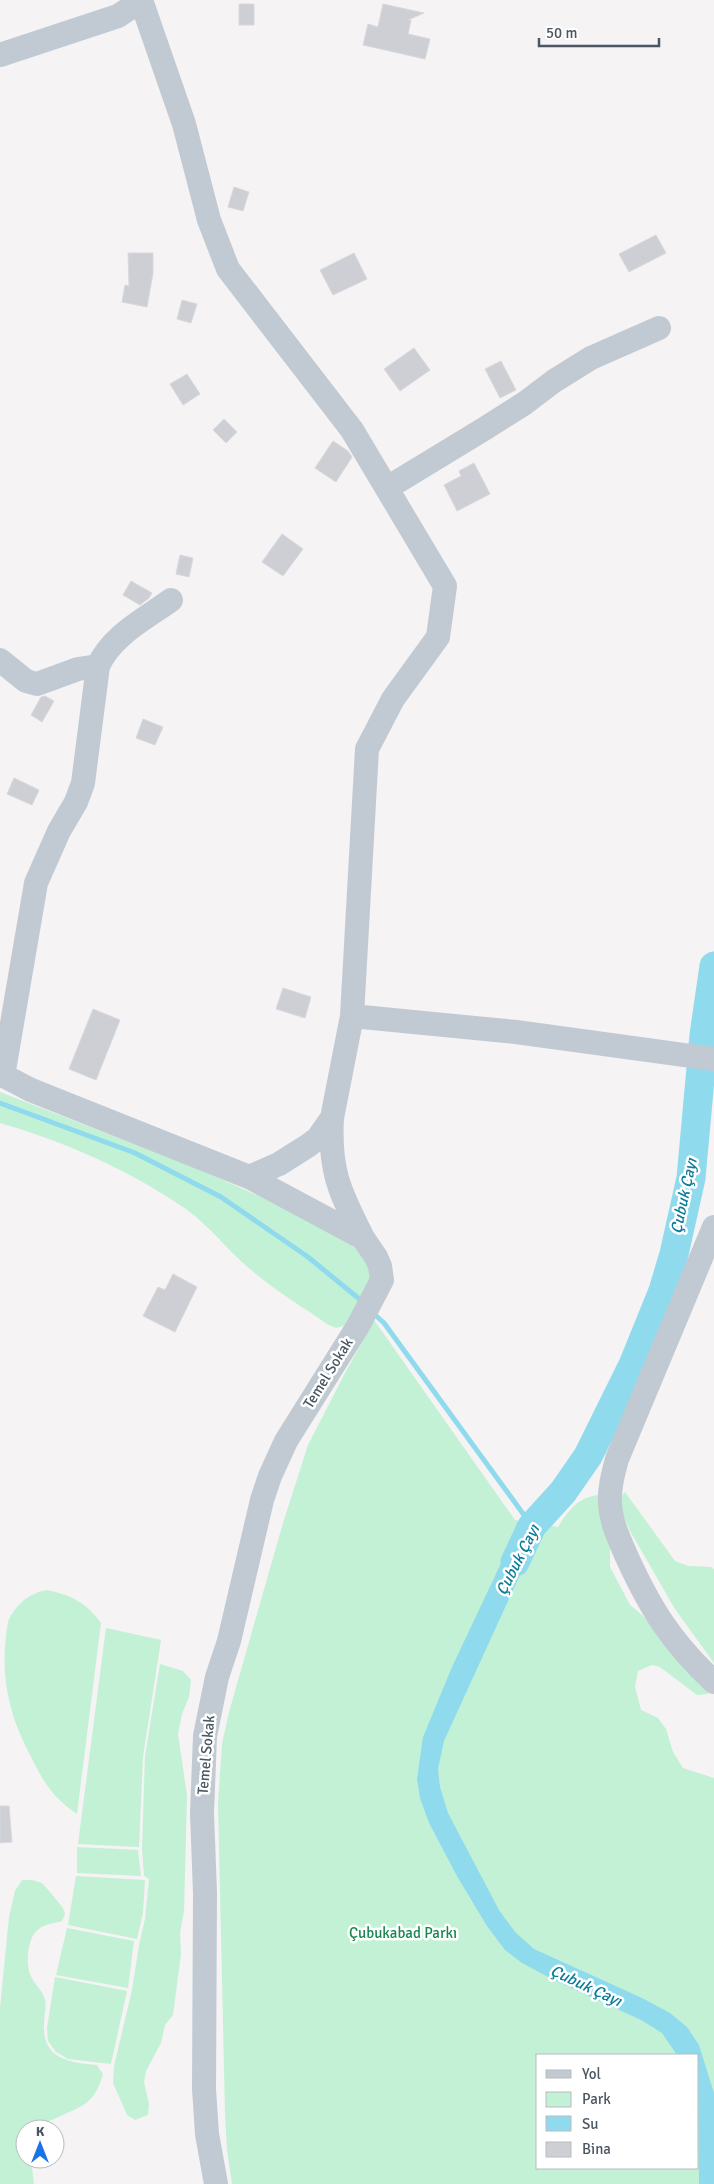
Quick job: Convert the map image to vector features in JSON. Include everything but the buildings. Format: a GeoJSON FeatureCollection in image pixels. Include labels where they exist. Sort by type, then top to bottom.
{"type":"FeatureCollection","features":[{"type":"Feature","properties":{"kind":"street"},"geometry":{"type":"LineString","coordinates":[[0,56],[118,16],[141,0],[184,124],[209,220],[228,269],[352,430],[445,586],[438,637],[394,699],[367,749],[352,1016],[332,1118],[330,1147],[335,1176],[363,1238]]}},
{"type":"Feature","properties":{"kind":"street"},"geometry":{"type":"LineString","coordinates":[[386,488],[484,430],[525,403],[554,380],[591,358],[659,328]]}},
{"type":"Feature","properties":{"kind":"street"},"geometry":{"type":"LineString","coordinates":[[171,600],[113,643],[98,666],[83,783],[76,802],[59,831],[36,883],[1,1075],[31,1090],[249,1177],[363,1238]]}},
{"type":"Feature","properties":{"kind":"street"},"geometry":{"type":"LineString","coordinates":[[0,660],[26,681],[37,684],[78,669],[98,666]]}},
{"type":"Feature","properties":{"kind":"street"},"geometry":{"type":"LineString","coordinates":[[352,1016],[516,1032],[714,1059]]}},
{"type":"Feature","properties":{"kind":"street"},"geometry":{"type":"LineString","coordinates":[[249,1177],[279,1164],[309,1145],[318,1138],[332,1118]]}},
{"type":"Feature","properties":{"kind":"street"},"geometry":{"type":"LineString","coordinates":[[714,1227],[617,1459],[612,1478],[610,1505],[613,1520],[639,1585],[663,1626],[680,1648],[714,1682]]}},
{"type":"Feature","properties":{"kind":"street","name":"Temel Sokak"},"geometry":{"type":"LineString","coordinates":[[216,2184],[204,2097],[205,1893],[202,1813],[205,1736],[262,1500],[270,1476],[290,1435],[358,1326],[382,1280],[380,1266],[376,1257],[363,1238]]}},
{"type":"Feature","properties":{"kind":"green space"},"geometry":{"type":"Polygon","coordinates":[[[0,1092],[196,1168],[297,1213],[340,1236],[366,1256],[373,1273],[347,1325],[336,1328],[327,1324],[278,1291],[242,1262],[195,1216],[142,1182],[73,1148],[0,1123],[0,1092]]]}},
{"type":"Feature","properties":{"kind":"green space","name":"Çubukabad Parkı"},"geometry":{"type":"Polygon","coordinates":[[[374,1320],[515,1520],[558,1527],[566,1515],[579,1502],[598,1495],[610,1547],[610,1567],[630,1605],[713,1686],[707,1694],[697,1695],[660,1667],[652,1665],[638,1671],[635,1687],[641,1710],[658,1718],[666,1729],[673,1752],[683,1768],[714,1778],[714,2184],[232,2184],[227,2150],[225,2113],[218,1803],[222,1744],[229,1712],[283,1523],[308,1445],[374,1320]]]}},
{"type":"Feature","properties":{"kind":"green space"},"geometry":{"type":"Polygon","coordinates":[[[625,1492],[675,1561],[688,1566],[711,1567],[714,1569],[714,1663],[675,1609],[630,1531],[619,1505],[621,1497],[625,1492]]]}},
{"type":"Feature","properties":{"kind":"green space"},"geometry":{"type":"Polygon","coordinates":[[[47,1590],[64,1594],[78,1601],[90,1610],[101,1623],[77,1814],[53,1793],[37,1768],[14,1718],[7,1687],[5,1656],[8,1622],[23,1601],[34,1594],[47,1590]]]}},
{"type":"Feature","properties":{"kind":"green space"},"geometry":{"type":"Polygon","coordinates":[[[106,1628],[161,1640],[143,1757],[139,1847],[78,1844],[106,1628]]]}},
{"type":"Feature","properties":{"kind":"green space"},"geometry":{"type":"Polygon","coordinates":[[[160,1664],[183,1671],[191,1680],[189,1697],[182,1714],[178,1734],[187,1795],[184,1911],[180,1933],[181,1954],[173,2015],[165,2025],[161,2043],[146,2071],[144,2082],[149,2104],[148,2115],[135,2120],[127,2115],[113,2083],[114,2066],[132,1990],[145,1919],[149,1879],[144,1876],[142,1849],[145,1756],[160,1664]]]}},
{"type":"Feature","properties":{"kind":"green space"},"geometry":{"type":"Polygon","coordinates":[[[77,1847],[138,1850],[141,1876],[77,1873],[77,1847]]]}},
{"type":"Feature","properties":{"kind":"green space"},"geometry":{"type":"Polygon","coordinates":[[[76,1876],[145,1880],[143,1913],[137,1939],[68,1925],[76,1876]]]}},
{"type":"Feature","properties":{"kind":"green space"},"geometry":{"type":"Polygon","coordinates":[[[22,1880],[42,1883],[63,1908],[65,1914],[62,1921],[36,1931],[30,1942],[28,1956],[30,1974],[45,2000],[44,2026],[49,2048],[55,2054],[70,2061],[97,2065],[103,2074],[91,2099],[72,2111],[55,2119],[15,2119],[15,2169],[32,2169],[34,2184],[0,2184],[0,2008],[9,1917],[15,1891],[22,1880]]]}},
{"type":"Feature","properties":{"kind":"green space"},"geometry":{"type":"Polygon","coordinates":[[[67,1928],[134,1941],[128,1988],[56,1975],[67,1928]]]}},
{"type":"Feature","properties":{"kind":"green space"},"geometry":{"type":"Polygon","coordinates":[[[55,1977],[127,1991],[111,2064],[68,2059],[56,2052],[48,2041],[47,2028],[55,1977]]]}},
{"type":"Feature","properties":{"kind":"water"},"geometry":{"type":"Polygon","coordinates":[[[518,1521],[541,1529],[444,1741],[438,1769],[440,1787],[448,1813],[499,1910],[516,1933],[534,1949],[642,1998],[670,2013],[687,2027],[699,2045],[714,2093],[714,2184],[699,2184],[699,2054],[676,2054],[662,2033],[641,2020],[552,1979],[522,1963],[505,1950],[487,1926],[458,1878],[429,1823],[420,1798],[417,1779],[423,1737],[452,1667],[503,1559],[518,1521]]]}},
{"type":"Feature","properties":{"kind":"waterway","name":"Çubuk Çayı"},"geometry":{"type":"LineString","coordinates":[[515,1562],[532,1526],[563,1492],[588,1456],[633,1365],[663,1291],[674,1254],[691,1178],[704,1035],[714,966]]}},
{"type":"Feature","properties":{"kind":"waterway"},"geometry":{"type":"LineString","coordinates":[[0,1103],[135,1153],[221,1197],[308,1257],[363,1302]]}},
{"type":"Feature","properties":{"kind":"waterway"},"geometry":{"type":"LineString","coordinates":[[372,1312],[384,1323],[532,1526]]}}]}
